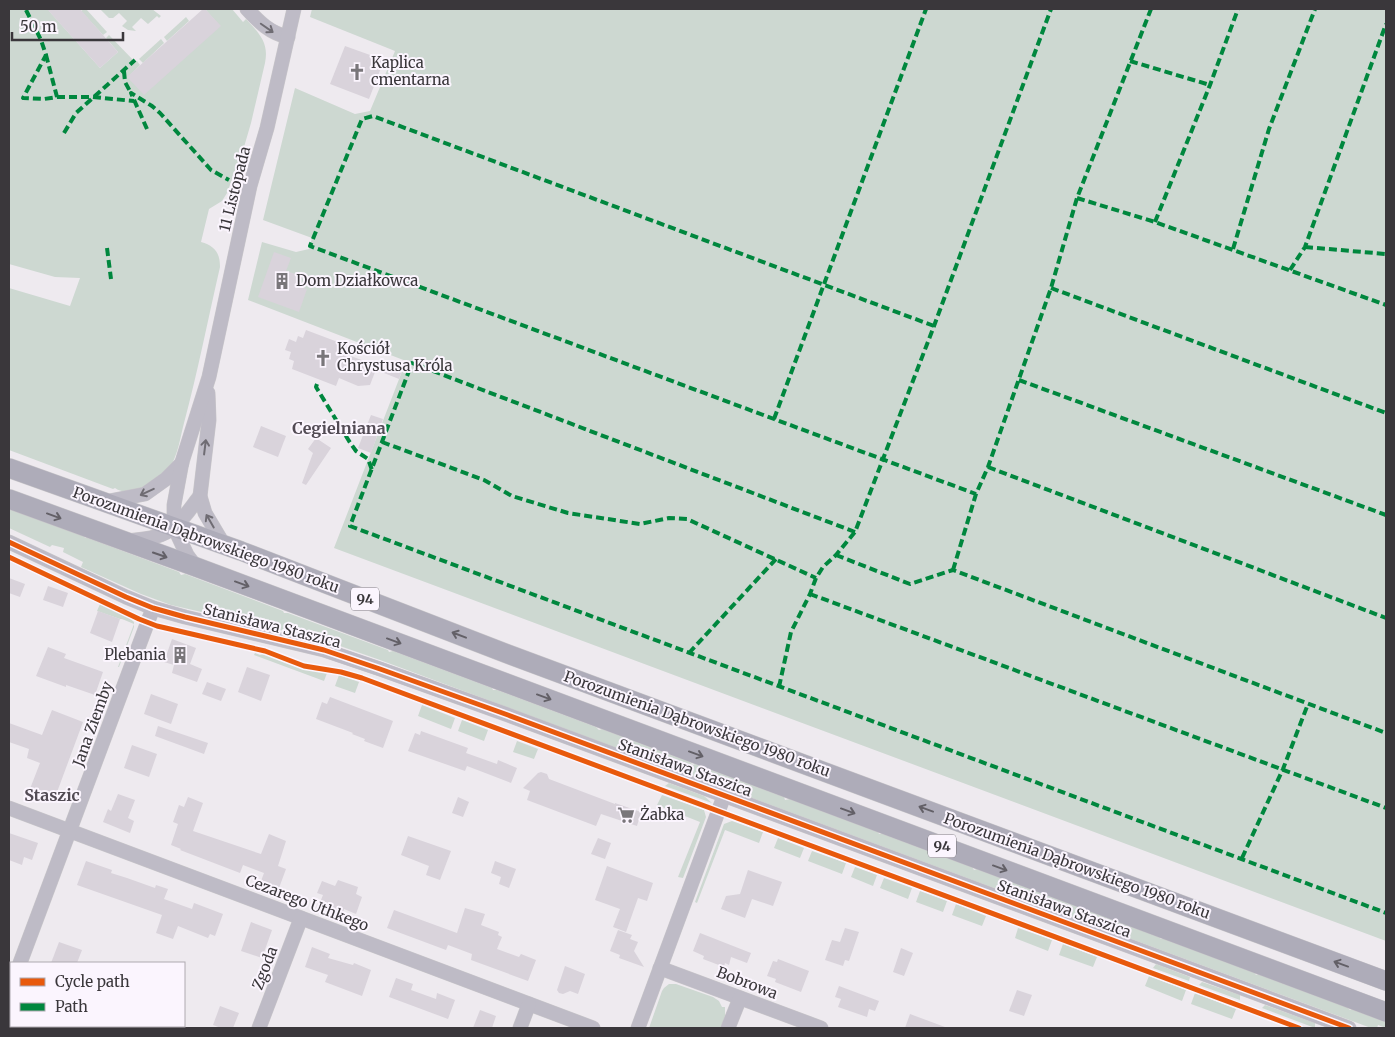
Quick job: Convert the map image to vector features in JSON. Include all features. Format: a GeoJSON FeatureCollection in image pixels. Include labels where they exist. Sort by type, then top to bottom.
{"type":"FeatureCollection","features":[{"type":"Feature","properties":{"kind":"main road","name":"Porozumienia Dąbrowskiego 1980 roku"},"geometry":{"type":"LineString","coordinates":[[9,468],[224,545],[523,660],[1386,981]]}},
{"type":"Feature","properties":{"kind":"main road","name":"Porozumienia Dąbrowskiego 1980 roku"},"geometry":{"type":"LineString","coordinates":[[9,499],[196,567],[1386,1012]]}},
{"type":"Feature","properties":{"kind":"street"},"geometry":{"type":"LineString","coordinates":[[247,9],[267,29],[288,37]]}},
{"type":"Feature","properties":{"kind":"street","name":"11 Listopada"},"geometry":{"type":"LineString","coordinates":[[174,527],[174,505],[182,462],[208,377],[250,186],[266,133],[294,9]]}},
{"type":"Feature","properties":{"kind":"street","name":"11 Listopada"},"geometry":{"type":"LineString","coordinates":[[200,496],[209,420],[208,377]]}},
{"type":"Feature","properties":{"kind":"street"},"geometry":{"type":"LineString","coordinates":[[102,502],[145,494],[166,479],[182,462]]}},
{"type":"Feature","properties":{"kind":"street"},"geometry":{"type":"LineString","coordinates":[[124,542],[154,537],[174,527],[200,496]]}},
{"type":"Feature","properties":{"kind":"street"},"geometry":{"type":"LineString","coordinates":[[200,496],[205,513],[224,545]]}},
{"type":"Feature","properties":{"kind":"street"},"geometry":{"type":"LineString","coordinates":[[174,527],[187,555],[196,567]]}},
{"type":"Feature","properties":{"kind":"street","name":"Stanisława Staszica"},"geometry":{"type":"LineString","coordinates":[[9,542],[153,608],[192,619],[311,646],[354,660],[1349,1028]]}},
{"type":"Feature","properties":{"kind":"street","name":"Jana Ziemby"},"geometry":{"type":"LineString","coordinates":[[20,962],[153,608]]}},
{"type":"Feature","properties":{"kind":"street"},"geometry":{"type":"LineString","coordinates":[[638,1028],[724,796]]}},
{"type":"Feature","properties":{"kind":"street","name":"Cezarego Uthkego"},"geometry":{"type":"LineString","coordinates":[[9,808],[593,1028]]}},
{"type":"Feature","properties":{"kind":"street","name":"Zgoda"},"geometry":{"type":"LineString","coordinates":[[260,1028],[301,918]]}},
{"type":"Feature","properties":{"kind":"street","name":"Bobrowa"},"geometry":{"type":"LineString","coordinates":[[660,968],[821,1028]]}},
{"type":"Feature","properties":{"kind":"street"},"geometry":{"type":"LineString","coordinates":[[728,1028],[740,998]]}},
{"type":"Feature","properties":{"kind":"street"},"geometry":{"type":"LineString","coordinates":[[520,1028],[529,1004]]}},
{"type":"Feature","properties":{"kind":"shaded area"},"geometry":{"type":"Polygon","coordinates":[[[9,9],[50,9],[49,11],[100,68],[118,52],[106,38],[109,35],[140,65],[128,77],[220,26],[205,9],[232,9],[243,22],[246,19],[251,24],[262,39],[266,50],[265,63],[244,147],[227,193],[222,201],[209,209],[201,242],[216,251],[220,267],[178,447],[171,465],[164,475],[136,491],[128,492],[113,489],[9,450],[9,288],[70,306],[80,278],[55,277],[9,264],[9,9]]]}},
{"type":"Feature","properties":{"kind":"shaded area"},"geometry":{"type":"Polygon","coordinates":[[[84,9],[107,32],[103,35],[81,11],[84,9]]]}},
{"type":"Feature","properties":{"kind":"shaded area"},"geometry":{"type":"Polygon","coordinates":[[[100,9],[152,9],[161,16],[159,18],[157,16],[148,24],[141,18],[132,27],[136,31],[128,30],[122,26],[127,21],[119,13],[113,18],[109,18],[100,9]]]}},
{"type":"Feature","properties":{"kind":"shaded area"},"geometry":{"type":"Polygon","coordinates":[[[312,9],[1386,9],[1386,941],[334,548],[406,361],[248,300],[262,242],[296,252],[309,249],[312,238],[263,220],[295,88],[355,114],[370,111],[395,51],[310,17],[312,9]]]}},
{"type":"Feature","properties":{"kind":"shaded area"},"geometry":{"type":"Polygon","coordinates":[[[186,17],[189,21],[167,41],[164,37],[186,17]]]}},
{"type":"Feature","properties":{"kind":"shaded area"},"geometry":{"type":"Polygon","coordinates":[[[161,39],[164,43],[143,63],[139,59],[161,39]]]}},
{"type":"Feature","properties":{"kind":"shaded area"},"geometry":{"type":"Polygon","coordinates":[[[9,509],[179,572],[181,575],[185,574],[284,613],[388,650],[389,652],[393,651],[596,727],[599,730],[602,729],[690,762],[693,765],[695,764],[784,797],[785,800],[790,799],[879,834],[972,867],[974,870],[977,869],[1066,902],[1069,905],[1071,904],[1254,972],[1256,975],[1259,974],[1347,1007],[1350,1010],[1353,1009],[1386,1021],[1386,1028],[1378,1025],[1377,1028],[1371,1028],[340,646],[298,634],[171,605],[141,594],[81,567],[83,562],[63,552],[64,548],[52,545],[50,547],[9,528],[9,509]]]}},
{"type":"Feature","properties":{"kind":"shaded area"},"geometry":{"type":"Polygon","coordinates":[[[100,604],[128,617],[134,624],[97,611],[100,604]]]}},
{"type":"Feature","properties":{"kind":"shaded area"},"geometry":{"type":"Polygon","coordinates":[[[134,624],[134,627],[118,667],[134,624]]]}},
{"type":"Feature","properties":{"kind":"shaded area"},"geometry":{"type":"Polygon","coordinates":[[[255,653],[260,655],[265,653],[298,666],[327,673],[324,681],[254,655],[255,653]]]}},
{"type":"Feature","properties":{"kind":"shaded area"},"geometry":{"type":"Polygon","coordinates":[[[339,675],[359,682],[355,693],[335,686],[339,675]]]}},
{"type":"Feature","properties":{"kind":"shaded area"},"geometry":{"type":"Polygon","coordinates":[[[422,705],[455,718],[451,729],[418,716],[422,705]]]}},
{"type":"Feature","properties":{"kind":"shaded area"},"geometry":{"type":"Polygon","coordinates":[[[462,720],[488,730],[484,741],[458,731],[462,720]]]}},
{"type":"Feature","properties":{"kind":"shaded area"},"geometry":{"type":"Polygon","coordinates":[[[517,741],[538,749],[534,759],[513,752],[517,741]]]}},
{"type":"Feature","properties":{"kind":"shaded area"},"geometry":{"type":"Polygon","coordinates":[[[669,783],[704,796],[712,803],[665,786],[669,783]]]}},
{"type":"Feature","properties":{"kind":"shaded area"},"geometry":{"type":"Polygon","coordinates":[[[662,795],[704,810],[706,817],[683,878],[678,877],[700,822],[657,805],[662,795]]]}},
{"type":"Feature","properties":{"kind":"shaded area"},"geometry":{"type":"Polygon","coordinates":[[[732,821],[763,832],[759,843],[725,830],[697,903],[695,902],[724,824],[732,821]]]}},
{"type":"Feature","properties":{"kind":"shaded area"},"geometry":{"type":"Polygon","coordinates":[[[778,838],[804,848],[800,858],[774,848],[778,838]]]}},
{"type":"Feature","properties":{"kind":"shaded area"},"geometry":{"type":"Polygon","coordinates":[[[812,851],[846,863],[842,874],[808,861],[812,851]]]}},
{"type":"Feature","properties":{"kind":"shaded area"},"geometry":{"type":"Polygon","coordinates":[[[855,867],[877,875],[873,886],[851,877],[855,867]]]}},
{"type":"Feature","properties":{"kind":"shaded area"},"geometry":{"type":"Polygon","coordinates":[[[884,878],[912,888],[908,899],[880,888],[884,878]]]}},
{"type":"Feature","properties":{"kind":"shaded area"},"geometry":{"type":"Polygon","coordinates":[[[920,891],[947,901],[943,912],[916,902],[920,891]]]}},
{"type":"Feature","properties":{"kind":"shaded area"},"geometry":{"type":"Polygon","coordinates":[[[956,904],[986,916],[982,926],[952,915],[956,904]]]}},
{"type":"Feature","properties":{"kind":"shaded area"},"geometry":{"type":"Polygon","coordinates":[[[1018,928],[1052,940],[1048,951],[1015,938],[1018,928]]]}},
{"type":"Feature","properties":{"kind":"shaded area"},"geometry":{"type":"Polygon","coordinates":[[[1063,944],[1097,957],[1093,967],[1059,955],[1063,944]]]}},
{"type":"Feature","properties":{"kind":"shaded area"},"geometry":{"type":"Polygon","coordinates":[[[1156,964],[1190,977],[1189,981],[1153,968],[1156,964]]]}},
{"type":"Feature","properties":{"kind":"shaded area"},"geometry":{"type":"Polygon","coordinates":[[[1149,976],[1186,990],[1182,1001],[1145,986],[1149,976]]]}},
{"type":"Feature","properties":{"kind":"shaded area"},"geometry":{"type":"Polygon","coordinates":[[[1202,982],[1240,995],[1240,1000],[1199,985],[1202,982]]]}},
{"type":"Feature","properties":{"kind":"shaded area"},"geometry":{"type":"Polygon","coordinates":[[[669,984],[676,984],[713,997],[719,1001],[722,1007],[725,1007],[725,1016],[721,1028],[649,1028],[662,991],[669,984]]]}},
{"type":"Feature","properties":{"kind":"shaded area"},"geometry":{"type":"Polygon","coordinates":[[[1195,993],[1236,1009],[1232,1019],[1191,1004],[1195,993]]]}},
{"type":"Feature","properties":{"kind":"shaded area"},"geometry":{"type":"Polygon","coordinates":[[[1265,1005],[1315,1023],[1315,1028],[1262,1008],[1265,1005]]]}},
{"type":"Feature","properties":{"kind":"building"},"geometry":{"type":"Polygon","coordinates":[[[47,9],[80,9],[118,52],[100,68],[47,9]]]}},
{"type":"Feature","properties":{"kind":"building"},"geometry":{"type":"Polygon","coordinates":[[[203,9],[221,26],[144,95],[127,77],[203,9]]]}},
{"type":"Feature","properties":{"kind":"building","name":"Kaplica cmentarna"},"geometry":{"type":"Polygon","coordinates":[[[345,46],[384,60],[369,99],[330,84],[345,46]]]}},
{"type":"Feature","properties":{"kind":"building","name":"Dom Działkowca"},"geometry":{"type":"Polygon","coordinates":[[[274,252],[291,258],[286,271],[302,276],[298,287],[307,289],[299,312],[258,297],[274,252]]]}},
{"type":"Feature","properties":{"kind":"building","name":"Kościół Chrystusa Króla"},"geometry":{"type":"Polygon","coordinates":[[[306,330],[351,347],[348,355],[367,362],[375,372],[370,385],[358,386],[339,378],[336,386],[292,369],[294,361],[289,359],[291,352],[285,350],[289,339],[296,342],[298,336],[303,338],[306,330]]]}},
{"type":"Feature","properties":{"kind":"building"},"geometry":{"type":"Polygon","coordinates":[[[388,362],[403,368],[399,379],[384,373],[388,362]]]}},
{"type":"Feature","properties":{"kind":"building"},"geometry":{"type":"Polygon","coordinates":[[[371,415],[383,419],[371,453],[358,448],[371,415]]]}},
{"type":"Feature","properties":{"kind":"building"},"geometry":{"type":"Polygon","coordinates":[[[261,426],[286,436],[278,457],[253,447],[261,426]]]}},
{"type":"Feature","properties":{"kind":"building"},"geometry":{"type":"Polygon","coordinates":[[[316,438],[331,448],[306,485],[302,483],[313,453],[308,449],[316,438]]]}},
{"type":"Feature","properties":{"kind":"building"},"geometry":{"type":"Polygon","coordinates":[[[9,578],[25,584],[20,597],[9,593],[9,578]]]}},
{"type":"Feature","properties":{"kind":"building"},"geometry":{"type":"Polygon","coordinates":[[[48,586],[68,593],[63,607],[43,600],[48,586]]]}},
{"type":"Feature","properties":{"kind":"building"},"geometry":{"type":"Polygon","coordinates":[[[98,611],[120,619],[112,642],[90,633],[98,611]]]}},
{"type":"Feature","properties":{"kind":"building","name":"Plebania"},"geometry":{"type":"Polygon","coordinates":[[[172,639],[196,648],[190,664],[202,669],[197,682],[172,673],[174,665],[164,662],[172,639]]]}},
{"type":"Feature","properties":{"kind":"building"},"geometry":{"type":"Polygon","coordinates":[[[48,647],[66,654],[64,658],[103,672],[95,695],[36,676],[48,647]]]}},
{"type":"Feature","properties":{"kind":"building"},"geometry":{"type":"Polygon","coordinates":[[[247,667],[270,675],[261,701],[238,692],[247,667]]]}},
{"type":"Feature","properties":{"kind":"building"},"geometry":{"type":"Polygon","coordinates":[[[207,682],[226,689],[221,701],[202,694],[207,682]]]}},
{"type":"Feature","properties":{"kind":"building"},"geometry":{"type":"Polygon","coordinates":[[[151,694],[178,704],[171,724],[144,714],[151,694]]]}},
{"type":"Feature","properties":{"kind":"building"},"geometry":{"type":"Polygon","coordinates":[[[330,697],[393,721],[383,748],[364,741],[365,739],[353,733],[316,719],[322,702],[327,704],[330,697]]]}},
{"type":"Feature","properties":{"kind":"building"},"geometry":{"type":"Polygon","coordinates":[[[52,710],[83,722],[53,803],[28,794],[40,763],[27,758],[29,749],[9,742],[9,723],[42,735],[52,710]]]}},
{"type":"Feature","properties":{"kind":"building"},"geometry":{"type":"Polygon","coordinates":[[[158,726],[208,743],[204,754],[155,736],[158,726]]]}},
{"type":"Feature","properties":{"kind":"building"},"geometry":{"type":"Polygon","coordinates":[[[421,731],[468,748],[466,753],[497,764],[498,760],[517,768],[511,783],[467,766],[465,771],[408,751],[415,733],[420,735],[421,731]]]}},
{"type":"Feature","properties":{"kind":"building"},"geometry":{"type":"Polygon","coordinates":[[[132,745],[157,754],[149,777],[124,768],[132,745]]]}},
{"type":"Feature","properties":{"kind":"building"},"geometry":{"type":"Polygon","coordinates":[[[541,772],[547,774],[549,779],[641,812],[637,826],[601,814],[596,826],[527,800],[530,791],[523,788],[541,772]]]}},
{"type":"Feature","properties":{"kind":"building"},"geometry":{"type":"Polygon","coordinates":[[[118,794],[135,800],[128,818],[134,821],[130,833],[103,822],[108,809],[111,811],[118,794]]]}},
{"type":"Feature","properties":{"kind":"building"},"geometry":{"type":"Polygon","coordinates":[[[188,797],[203,803],[193,831],[261,854],[269,834],[286,841],[278,866],[286,869],[279,888],[261,881],[264,873],[243,865],[240,873],[171,845],[178,824],[173,822],[179,805],[184,807],[188,797]]]}},
{"type":"Feature","properties":{"kind":"building"},"geometry":{"type":"Polygon","coordinates":[[[458,797],[469,802],[463,817],[452,813],[458,797]]]}},
{"type":"Feature","properties":{"kind":"building"},"geometry":{"type":"Polygon","coordinates":[[[9,833],[38,843],[32,860],[24,857],[22,865],[9,860],[9,833]]]}},
{"type":"Feature","properties":{"kind":"building"},"geometry":{"type":"Polygon","coordinates":[[[408,836],[451,851],[440,880],[426,875],[429,866],[401,855],[408,836]]]}},
{"type":"Feature","properties":{"kind":"building"},"geometry":{"type":"Polygon","coordinates":[[[598,838],[611,843],[605,859],[591,854],[598,838]]]}},
{"type":"Feature","properties":{"kind":"building"},"geometry":{"type":"Polygon","coordinates":[[[86,861],[112,870],[111,873],[155,888],[156,885],[168,889],[164,899],[192,909],[194,903],[223,914],[215,936],[210,934],[208,938],[178,926],[173,939],[156,933],[162,915],[77,885],[86,861]]]}},
{"type":"Feature","properties":{"kind":"building"},"geometry":{"type":"Polygon","coordinates":[[[495,861],[516,869],[509,888],[499,884],[501,877],[491,873],[495,861]]]}},
{"type":"Feature","properties":{"kind":"building"},"geometry":{"type":"Polygon","coordinates":[[[607,866],[653,883],[647,901],[638,898],[626,932],[613,927],[620,909],[595,900],[607,866]]]}},
{"type":"Feature","properties":{"kind":"building"},"geometry":{"type":"Polygon","coordinates":[[[748,870],[782,882],[773,906],[752,899],[745,918],[721,909],[726,896],[740,894],[748,870]]]}},
{"type":"Feature","properties":{"kind":"building"},"geometry":{"type":"Polygon","coordinates":[[[338,880],[358,887],[356,894],[362,897],[356,914],[344,909],[343,912],[323,905],[325,901],[321,900],[323,895],[317,893],[322,881],[335,886],[338,880]]]}},
{"type":"Feature","properties":{"kind":"building"},"geometry":{"type":"Polygon","coordinates":[[[465,908],[485,914],[481,925],[499,932],[498,935],[502,937],[497,949],[519,957],[521,954],[536,960],[528,981],[471,960],[472,954],[448,945],[446,950],[387,928],[394,910],[457,933],[465,908]]]}},
{"type":"Feature","properties":{"kind":"building"},"geometry":{"type":"Polygon","coordinates":[[[251,922],[272,930],[262,958],[241,951],[251,922]]]}},
{"type":"Feature","properties":{"kind":"building"},"geometry":{"type":"Polygon","coordinates":[[[845,928],[859,932],[849,961],[845,960],[843,966],[825,960],[832,940],[840,942],[845,928]]]}},
{"type":"Feature","properties":{"kind":"building"},"geometry":{"type":"Polygon","coordinates":[[[618,930],[632,935],[630,939],[638,942],[634,951],[644,967],[619,958],[620,955],[610,951],[618,930]]]}},
{"type":"Feature","properties":{"kind":"building"},"geometry":{"type":"Polygon","coordinates":[[[700,933],[751,953],[747,963],[731,957],[729,965],[725,963],[724,967],[703,959],[704,956],[693,951],[700,933]]]}},
{"type":"Feature","properties":{"kind":"building"},"geometry":{"type":"Polygon","coordinates":[[[59,942],[82,950],[77,962],[51,962],[59,942]]]}},
{"type":"Feature","properties":{"kind":"building"},"geometry":{"type":"Polygon","coordinates":[[[312,947],[330,954],[328,958],[353,965],[354,963],[371,970],[362,996],[325,982],[328,975],[305,967],[312,947]]]}},
{"type":"Feature","properties":{"kind":"building"},"geometry":{"type":"Polygon","coordinates":[[[901,948],[913,953],[904,976],[893,972],[901,948]]]}},
{"type":"Feature","properties":{"kind":"building"},"geometry":{"type":"Polygon","coordinates":[[[778,959],[809,971],[801,992],[775,982],[776,979],[767,976],[773,961],[777,962],[778,959]]]}},
{"type":"Feature","properties":{"kind":"building"},"geometry":{"type":"Polygon","coordinates":[[[565,966],[585,974],[578,994],[570,991],[563,994],[557,990],[565,966]]]}},
{"type":"Feature","properties":{"kind":"building"},"geometry":{"type":"Polygon","coordinates":[[[396,978],[413,984],[411,990],[436,999],[437,993],[455,1000],[448,1019],[389,997],[396,978]]]}},
{"type":"Feature","properties":{"kind":"building"},"geometry":{"type":"Polygon","coordinates":[[[839,986],[879,1001],[875,1011],[869,1009],[867,1017],[838,1007],[841,999],[835,997],[839,986]]]}},
{"type":"Feature","properties":{"kind":"building"},"geometry":{"type":"Polygon","coordinates":[[[1017,990],[1032,995],[1024,1016],[1009,1011],[1017,990]]]}},
{"type":"Feature","properties":{"kind":"building"},"geometry":{"type":"Polygon","coordinates":[[[220,1006],[239,1013],[233,1028],[221,1028],[213,1025],[220,1006]]]}},
{"type":"Feature","properties":{"kind":"building"},"geometry":{"type":"Polygon","coordinates":[[[480,1010],[496,1016],[492,1028],[473,1028],[480,1010]]]}},
{"type":"Feature","properties":{"kind":"building"},"geometry":{"type":"Polygon","coordinates":[[[910,1014],[945,1027],[945,1028],[905,1028],[910,1014]]]}},
{"type":"Feature","properties":{"kind":"marked path"},"geometry":{"type":"LineString","coordinates":[[774,419],[926,9]]}},
{"type":"Feature","properties":{"kind":"marked path"},"geometry":{"type":"LineString","coordinates":[[779,687],[791,632],[816,578],[823,567],[855,532],[934,326],[1051,9]]}},
{"type":"Feature","properties":{"kind":"marked path"},"geometry":{"type":"LineString","coordinates":[[953,570],[976,494],[988,467],[1051,288],[1077,198],[1151,9]]}},
{"type":"Feature","properties":{"kind":"marked path"},"geometry":{"type":"LineString","coordinates":[[1155,222],[1210,85],[1238,9]]}},
{"type":"Feature","properties":{"kind":"marked path"},"geometry":{"type":"LineString","coordinates":[[1233,249],[1269,129],[1315,9]]}},
{"type":"Feature","properties":{"kind":"marked path"},"geometry":{"type":"LineString","coordinates":[[26,10],[41,40],[46,55],[23,98],[44,99],[57,97],[46,55]]}},
{"type":"Feature","properties":{"kind":"marked path"},"geometry":{"type":"LineString","coordinates":[[1290,270],[1305,247],[1386,24]]}},
{"type":"Feature","properties":{"kind":"marked path"},"geometry":{"type":"LineString","coordinates":[[64,133],[76,113],[135,60]]}},
{"type":"Feature","properties":{"kind":"marked path"},"geometry":{"type":"LineString","coordinates":[[1130,61],[1210,85]]}},
{"type":"Feature","properties":{"kind":"marked path"},"geometry":{"type":"LineString","coordinates":[[124,71],[125,82],[131,93]]}},
{"type":"Feature","properties":{"kind":"marked path"},"geometry":{"type":"LineString","coordinates":[[147,129],[131,93],[160,113],[211,170],[229,180]]}},
{"type":"Feature","properties":{"kind":"marked path"},"geometry":{"type":"LineString","coordinates":[[57,97],[92,97],[134,101]]}},
{"type":"Feature","properties":{"kind":"marked path"},"geometry":{"type":"LineString","coordinates":[[934,326],[373,116],[362,119],[310,246],[976,494]]}},
{"type":"Feature","properties":{"kind":"marked path"},"geometry":{"type":"LineString","coordinates":[[1077,198],[1155,222],[1386,305]]}},
{"type":"Feature","properties":{"kind":"marked path"},"geometry":{"type":"LineString","coordinates":[[1305,247],[1386,254]]}},
{"type":"Feature","properties":{"kind":"marked path"},"geometry":{"type":"LineString","coordinates":[[107,248],[111,279]]}},
{"type":"Feature","properties":{"kind":"marked path"},"geometry":{"type":"LineString","coordinates":[[1051,288],[1386,413]]}},
{"type":"Feature","properties":{"kind":"marked path"},"geometry":{"type":"LineString","coordinates":[[855,532],[412,363],[350,526],[1386,913]]}},
{"type":"Feature","properties":{"kind":"marked path"},"geometry":{"type":"LineString","coordinates":[[1019,380],[1386,515]]}},
{"type":"Feature","properties":{"kind":"marked path"},"geometry":{"type":"LineString","coordinates":[[317,384],[316,387],[349,441],[356,451],[368,459],[372,470]]}},
{"type":"Feature","properties":{"kind":"marked path"},"geometry":{"type":"LineString","coordinates":[[382,442],[484,480],[512,496],[568,513],[640,524],[669,518],[687,519],[816,578]]}},
{"type":"Feature","properties":{"kind":"marked path"},"geometry":{"type":"LineString","coordinates":[[988,467],[1386,618]]}},
{"type":"Feature","properties":{"kind":"marked path"},"geometry":{"type":"LineString","coordinates":[[836,555],[910,584],[953,570],[1386,733]]}},
{"type":"Feature","properties":{"kind":"marked path"},"geometry":{"type":"LineString","coordinates":[[689,653],[776,559]]}},
{"type":"Feature","properties":{"kind":"marked path"},"geometry":{"type":"LineString","coordinates":[[810,594],[1386,808]]}},
{"type":"Feature","properties":{"kind":"marked path"},"geometry":{"type":"LineString","coordinates":[[1242,858],[1283,769],[1308,704]]}},
{"type":"Feature","properties":{"kind":"cycle path"},"geometry":{"type":"LineString","coordinates":[[9,542],[153,608],[324,650],[380,669],[1349,1028]]}},
{"type":"Feature","properties":{"kind":"cycle path"},"geometry":{"type":"LineString","coordinates":[[9,557],[157,626],[265,651],[304,666],[341,672],[362,678],[1299,1028]]}},
{"type":"Feature","properties":{"kind":"place","name":"Kaplica cmentarna"},"geometry":{"type":"Point","coordinates":[357,72]}},
{"type":"Feature","properties":{"kind":"place","name":"Dom Działkowca"},"geometry":{"type":"Point","coordinates":[282,281]}},
{"type":"Feature","properties":{"kind":"place","name":"Kościół Chrystusa Króla"},"geometry":{"type":"Point","coordinates":[323,358]}},
{"type":"Feature","properties":{"kind":"place","name":"Plebania"},"geometry":{"type":"Point","coordinates":[180,655]}},
{"type":"Feature","properties":{"kind":"place","name":"Żabka"},"geometry":{"type":"Point","coordinates":[626,815]}},
{"type":"Feature","properties":{"kind":"district","name":"Cegielniana"},"geometry":{"type":"Point","coordinates":[339,428]}},
{"type":"Feature","properties":{"kind":"district","name":"Staszic"},"geometry":{"type":"Point","coordinates":[52,795]}}]}
